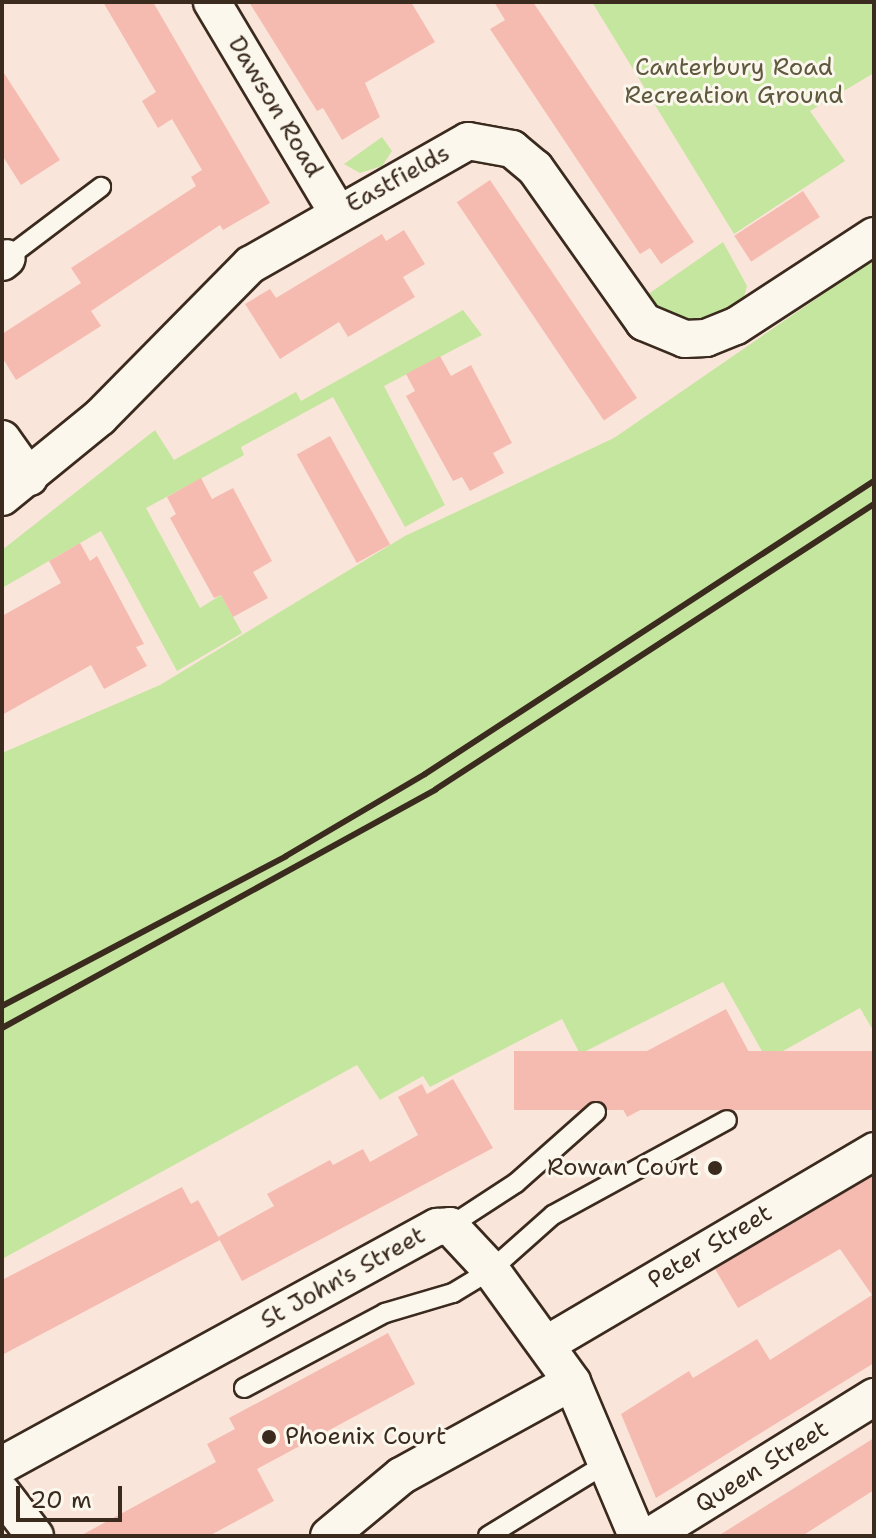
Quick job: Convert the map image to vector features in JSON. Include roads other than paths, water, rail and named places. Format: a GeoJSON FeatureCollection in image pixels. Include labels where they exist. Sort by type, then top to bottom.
{"type":"FeatureCollection","features":[{"type":"Feature","properties":{"kind":"street","name":"Dawson Road"},"geometry":{"type":"LineString","coordinates":[[212,2],[338,213]]}},
{"type":"Feature","properties":{"kind":"street","name":"Eastfields"},"geometry":{"type":"LineString","coordinates":[[15,487],[100,417],[230,281],[338,213],[468,141],[496,143],[535,168],[644,322],[685,339],[706,338],[736,326],[874,236]]}},
{"type":"Feature","properties":{"kind":"street"},"geometry":{"type":"LineString","coordinates":[[2,439],[15,487]]}},
{"type":"Feature","properties":{"kind":"street","name":"Peter Street"},"geometry":{"type":"LineString","coordinates":[[547,1344],[874,1151]]}},
{"type":"Feature","properties":{"kind":"street","name":"St John's Street"},"geometry":{"type":"LineString","coordinates":[[2,1465],[437,1227],[450,1226],[491,1270],[572,1382],[604,1465],[637,1536]]}},
{"type":"Feature","properties":{"kind":"street"},"geometry":{"type":"LineString","coordinates":[[329,1536],[401,1476],[572,1382]]}},
{"type":"Feature","properties":{"kind":"street","name":"Queen Street"},"geometry":{"type":"LineString","coordinates":[[650,1536],[874,1397]]}},
{"type":"Feature","properties":{"kind":"street"},"geometry":{"type":"LineString","coordinates":[[2,1493],[35,1536]]}},
{"type":"Feature","properties":{"kind":"lane"},"geometry":{"type":"LineString","coordinates":[[4,260],[101,187]]}},
{"type":"Feature","properties":{"kind":"lane"},"geometry":{"type":"LineString","coordinates":[[450,1226],[516,1183],[596,1112]]}},
{"type":"Feature","properties":{"kind":"lane"},"geometry":{"type":"LineString","coordinates":[[244,1388],[385,1313],[453,1293],[491,1270],[553,1215],[727,1120]]}},
{"type":"Feature","properties":{"kind":"lane"},"geometry":{"type":"LineString","coordinates":[[488,1536],[604,1465]]}},
{"type":"Feature","properties":{"kind":"railway"},"geometry":{"type":"LineString","coordinates":[[2,1006],[286,856],[425,774],[874,481]]}},
{"type":"Feature","properties":{"kind":"railway"},"geometry":{"type":"LineString","coordinates":[[2,1028],[436,789],[874,504]]}},
{"type":"Feature","properties":{"kind":"place","name":"Rowan Court"},"geometry":{"type":"Point","coordinates":[715,1168]}},
{"type":"Feature","properties":{"kind":"place","name":"Phoenix Court"},"geometry":{"type":"Point","coordinates":[269,1437]}},
{"type":"Feature","properties":{"kind":"park label","name":"Canterbury Road Recreation Ground"},"geometry":{"type":"Point","coordinates":[734,82]}}]}
